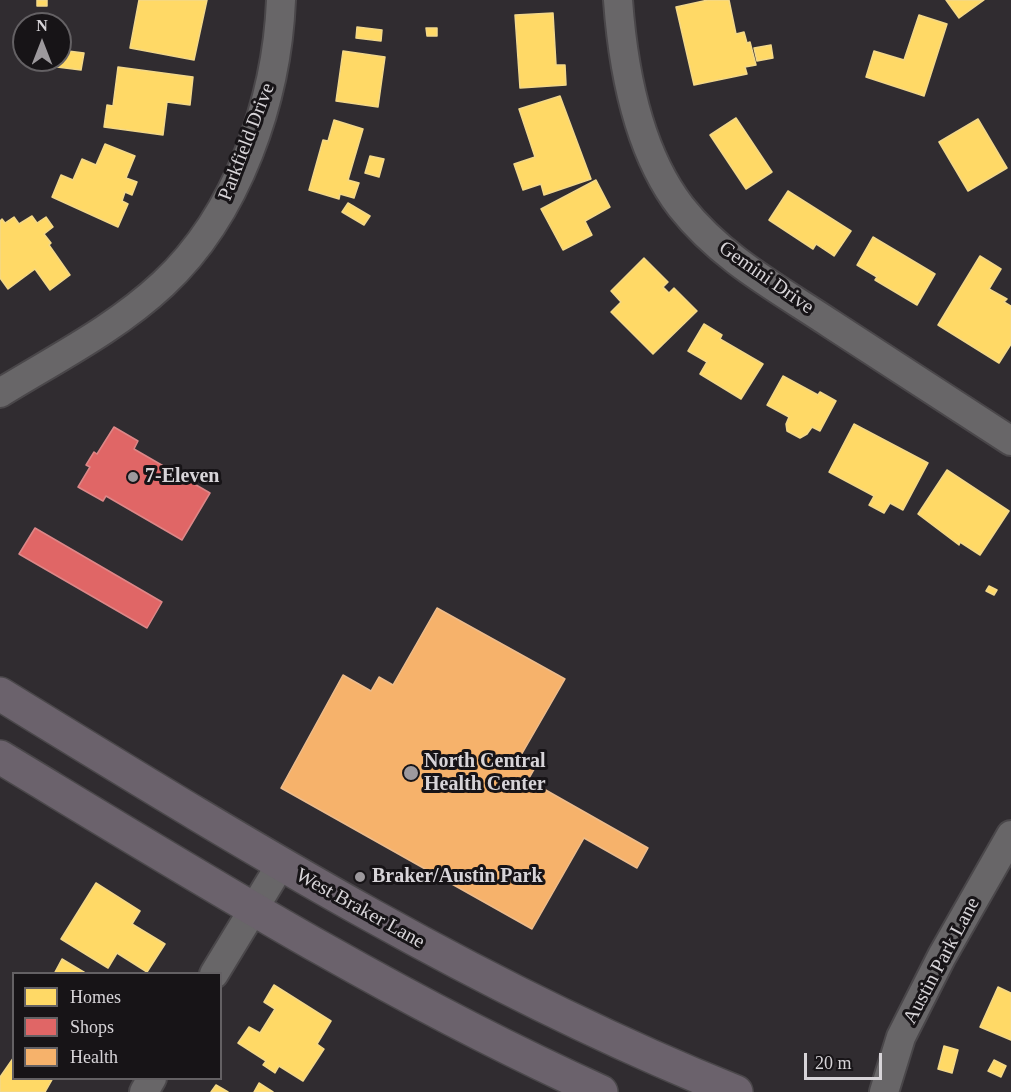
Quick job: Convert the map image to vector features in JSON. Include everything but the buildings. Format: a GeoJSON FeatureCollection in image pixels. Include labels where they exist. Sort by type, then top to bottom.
{"type":"FeatureCollection","features":[{"type":"Feature","properties":{"kind":"main road","name":"West Braker Lane"},"geometry":{"type":"LineString","coordinates":[[0,694],[280,864],[444,956],[550,1010],[736,1092]]}},
{"type":"Feature","properties":{"kind":"main road"},"geometry":{"type":"LineString","coordinates":[[0,757],[253,909],[439,1013],[601,1092]]}},
{"type":"Feature","properties":{"kind":"street","name":"Parkfield Drive"},"geometry":{"type":"LineString","coordinates":[[0,393],[122,319],[164,284],[199,242],[224,204],[268,97],[279,40],[281,0]]}},
{"type":"Feature","properties":{"kind":"street","name":"Gemini Drive"},"geometry":{"type":"LineString","coordinates":[[618,0],[621,42],[634,100],[653,159],[681,206],[726,255],[1011,441]]}},
{"type":"Feature","properties":{"kind":"street","name":"Austin Park Lane"},"geometry":{"type":"LineString","coordinates":[[884,1092],[901,1037],[942,956],[1010,838]]}},
{"type":"Feature","properties":{"kind":"street"},"geometry":{"type":"LineString","coordinates":[[215,972],[280,864]]}},
{"type":"Feature","properties":{"kind":"place","name":"7-Eleven"},"geometry":{"type":"Point","coordinates":[133,477]}},
{"type":"Feature","properties":{"kind":"place","name":"North Central Health Center"},"geometry":{"type":"Point","coordinates":[411,773]}},
{"type":"Feature","properties":{"kind":"place","name":"Braker/Austin Park"},"geometry":{"type":"Point","coordinates":[360,877]}}]}
